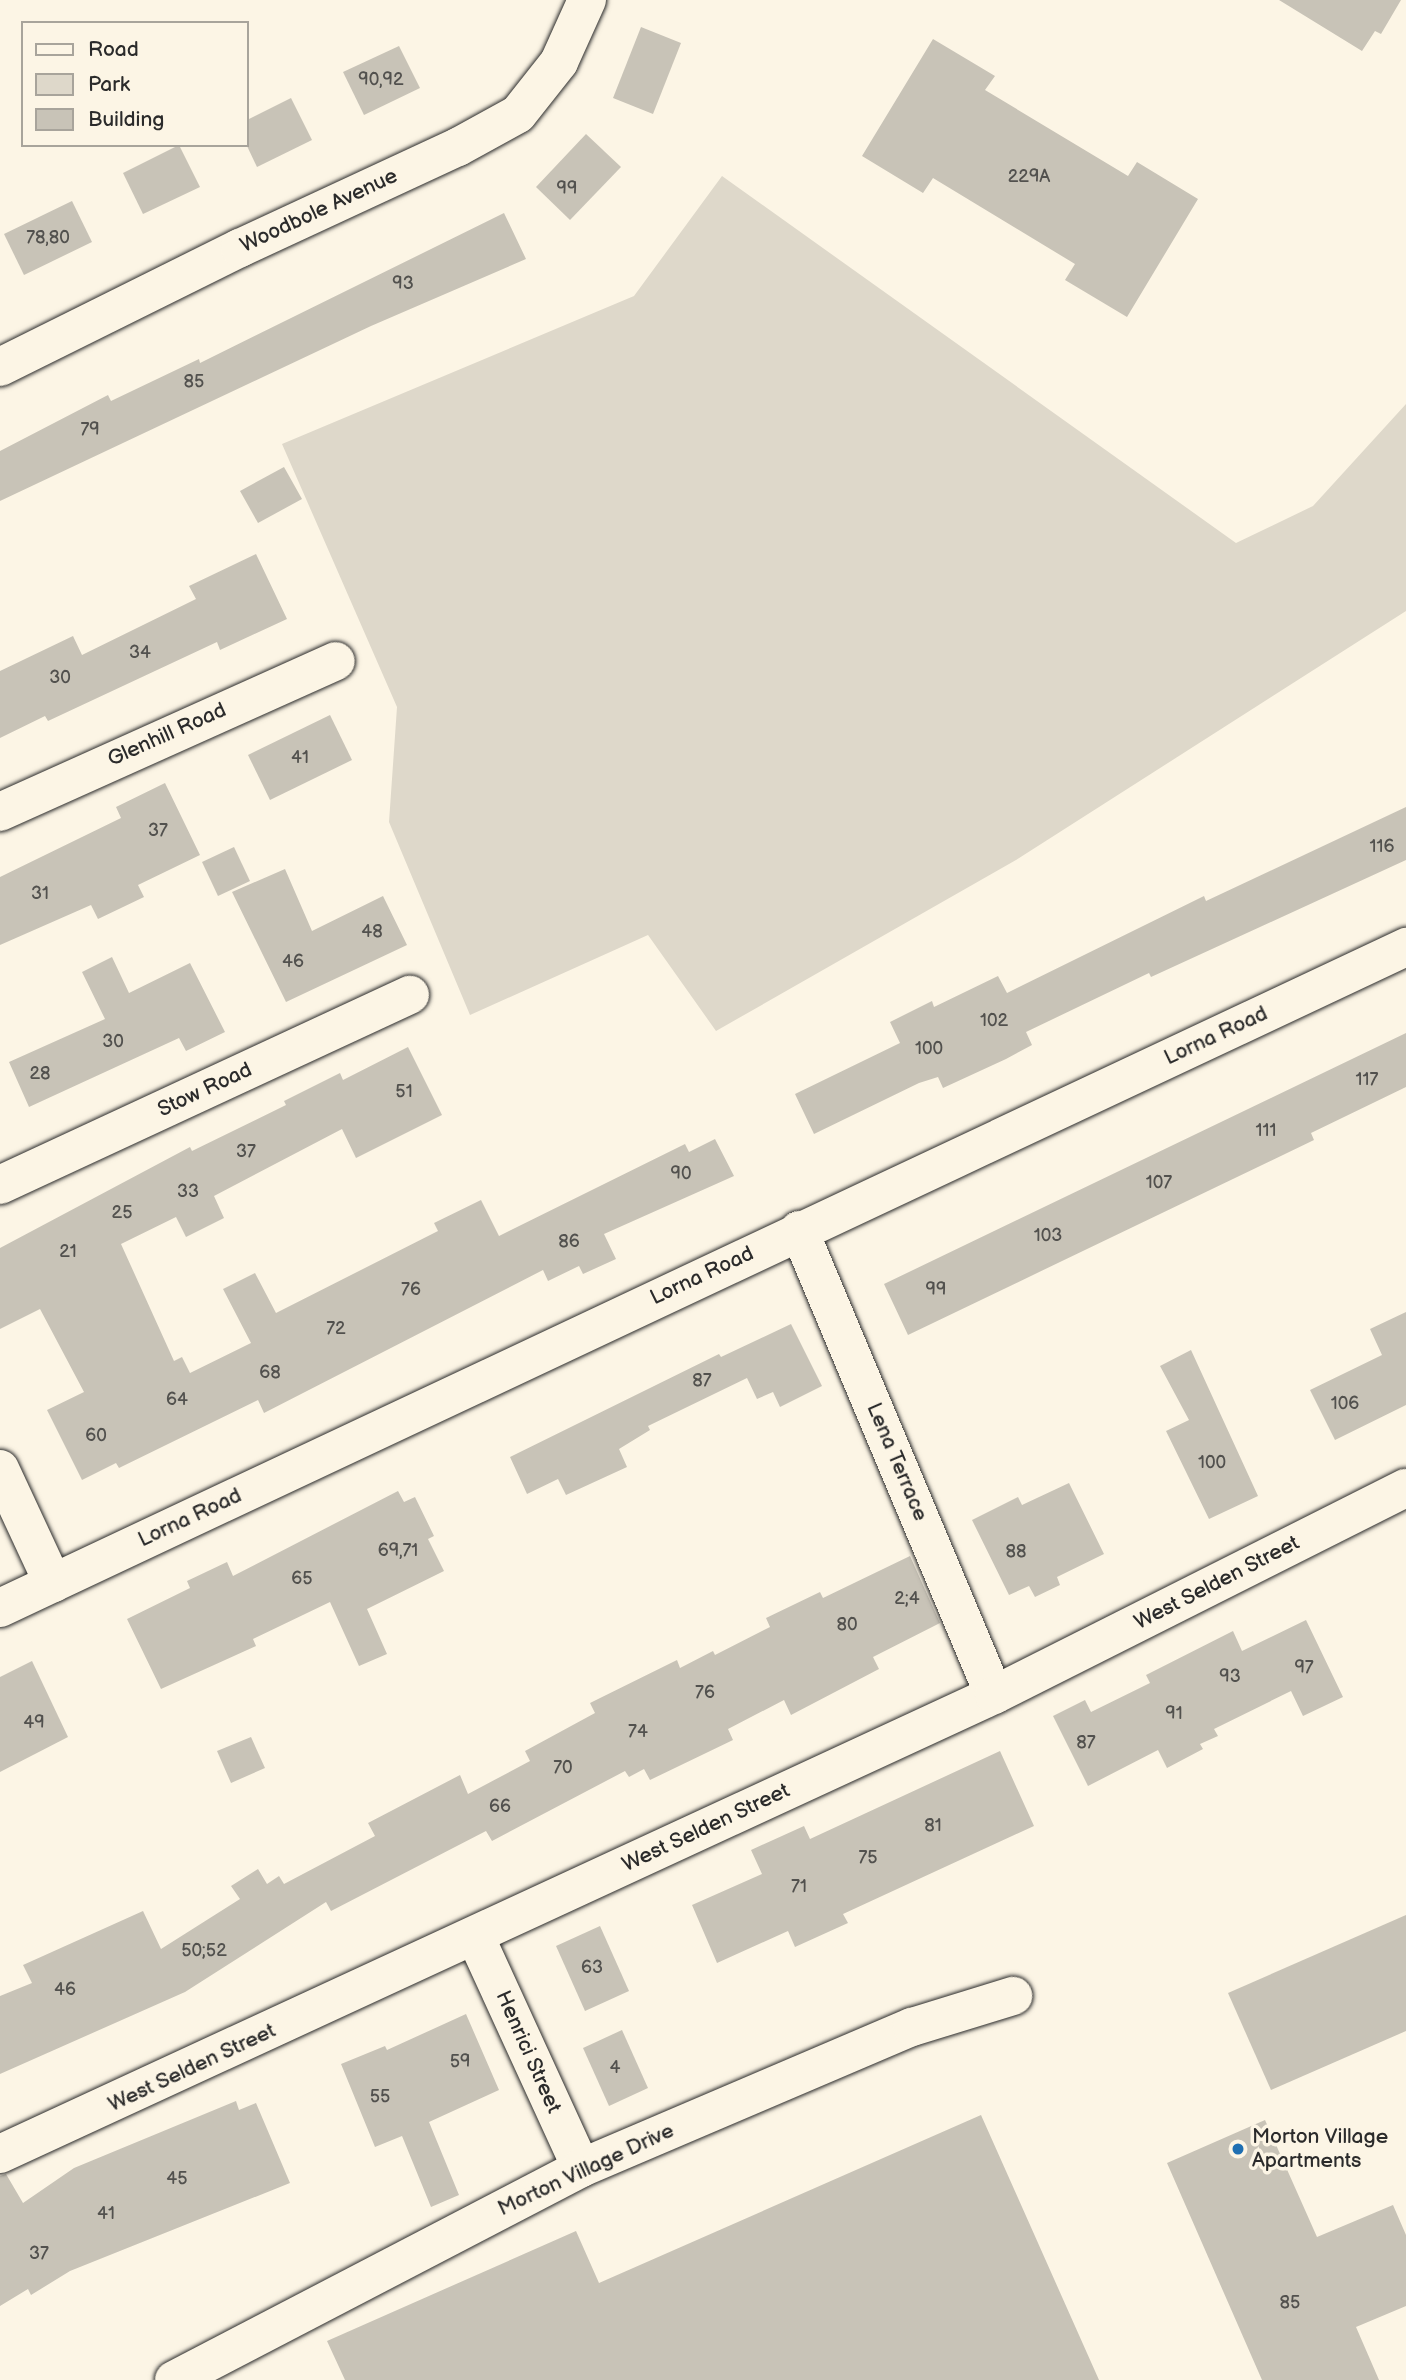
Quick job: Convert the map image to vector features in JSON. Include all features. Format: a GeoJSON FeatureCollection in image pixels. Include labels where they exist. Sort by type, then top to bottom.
{"type":"FeatureCollection","features":[{"type":"Feature","properties":{"kind":"street","name":"Woodbole Avenue"},"geometry":{"type":"LineString","coordinates":[[0,367],[240,248],[458,147],[518,114],[559,62],[587,0]]}},
{"type":"Feature","properties":{"kind":"street","name":"Glenhill Road"},"geometry":{"type":"LineString","coordinates":[[0,812],[336,661]]}},
{"type":"Feature","properties":{"kind":"street","name":"Lorna Road"},"geometry":{"type":"LineString","coordinates":[[0,1608],[799,1230],[1406,947]]}},
{"type":"Feature","properties":{"kind":"street","name":"Stow Road"},"geometry":{"type":"LineString","coordinates":[[0,1185],[410,995]]}},
{"type":"Feature","properties":{"kind":"street","name":"Lena Terrace"},"geometry":{"type":"LineString","coordinates":[[799,1230],[994,1695]]}},
{"type":"Feature","properties":{"kind":"street"},"geometry":{"type":"LineString","coordinates":[[0,1469],[52,1583]]}},
{"type":"Feature","properties":{"kind":"street","name":"West Selden Street"},"geometry":{"type":"LineString","coordinates":[[0,2154],[994,1695],[1406,1488]]}},
{"type":"Feature","properties":{"kind":"street","name":"Henrici Street"},"geometry":{"type":"LineString","coordinates":[[475,1936],[581,2168]]}},
{"type":"Feature","properties":{"kind":"street","name":"Morton Village Drive"},"geometry":{"type":"LineString","coordinates":[[174,2380],[581,2168],[912,2027],[1013,1996]]}},
{"type":"Feature","properties":{"kind":"green space"},"geometry":{"type":"Polygon","coordinates":[[[722,176],[1236,543],[1313,506],[1406,404],[1406,611],[1016,860],[716,1031],[648,935],[470,1015],[389,822],[397,707],[282,444],[634,296],[722,176]]]}},
{"type":"Feature","properties":{"kind":"building"},"geometry":{"type":"Polygon","coordinates":[[[1279,0],[1401,0],[1381,34],[1375,31],[1362,51],[1279,0]]]}},
{"type":"Feature","properties":{"kind":"building"},"geometry":{"type":"Polygon","coordinates":[[[641,27],[681,43],[653,114],[613,98],[641,27]]]}},
{"type":"Feature","properties":{"kind":"building"},"geometry":{"type":"Polygon","coordinates":[[[933,39],[995,76],[985,90],[1128,176],[1137,162],[1198,199],[1127,317],[1065,280],[1075,264],[933,178],[923,193],[862,156],[933,39]]]}},
{"type":"Feature","properties":{"kind":"building"},"geometry":{"type":"Polygon","coordinates":[[[399,46],[420,88],[364,115],[343,72],[399,46]]]}},
{"type":"Feature","properties":{"kind":"building"},"geometry":{"type":"Polygon","coordinates":[[[291,98],[312,140],[257,167],[247,147],[248,120],[291,98]]]}},
{"type":"Feature","properties":{"kind":"building"},"geometry":{"type":"Polygon","coordinates":[[[586,134],[621,167],[570,220],[536,187],[586,134]]]}},
{"type":"Feature","properties":{"kind":"building"},"geometry":{"type":"Polygon","coordinates":[[[180,147],[200,187],[143,214],[123,173],[180,147]]]}},
{"type":"Feature","properties":{"kind":"building"},"geometry":{"type":"Polygon","coordinates":[[[72,201],[92,242],[24,275],[4,234],[72,201]]]}},
{"type":"Feature","properties":{"kind":"building"},"geometry":{"type":"Polygon","coordinates":[[[504,213],[526,259],[371,326],[0,501],[0,451],[108,395],[111,401],[199,359],[200,363],[504,213]]]}},
{"type":"Feature","properties":{"kind":"building"},"geometry":{"type":"Polygon","coordinates":[[[284,467],[302,499],[258,523],[240,491],[284,467]]]}},
{"type":"Feature","properties":{"kind":"building"},"geometry":{"type":"Polygon","coordinates":[[[256,554],[287,619],[220,650],[217,642],[48,721],[45,716],[0,738],[0,671],[73,636],[82,655],[196,599],[189,586],[256,554]]]}},
{"type":"Feature","properties":{"kind":"building"},"geometry":{"type":"Polygon","coordinates":[[[330,715],[352,760],[270,800],[248,755],[330,715]]]}},
{"type":"Feature","properties":{"kind":"building"},"geometry":{"type":"Polygon","coordinates":[[[165,783],[200,855],[138,885],[144,897],[98,919],[91,905],[0,945],[0,877],[121,818],[116,807],[165,783]]]}},
{"type":"Feature","properties":{"kind":"building"},"geometry":{"type":"Polygon","coordinates":[[[1406,807],[1406,860],[1151,977],[1149,973],[1026,1032],[1032,1045],[1006,1059],[943,1088],[938,1077],[919,1083],[814,1134],[795,1094],[900,1043],[890,1022],[932,1001],[934,1007],[998,976],[1007,993],[1204,896],[1206,901],[1406,807]]]}},
{"type":"Feature","properties":{"kind":"building"},"geometry":{"type":"Polygon","coordinates":[[[234,847],[250,881],[218,896],[202,862],[234,847]]]}},
{"type":"Feature","properties":{"kind":"building"},"geometry":{"type":"Polygon","coordinates":[[[285,869],[312,931],[383,896],[407,945],[286,1002],[232,892],[285,869]]]}},
{"type":"Feature","properties":{"kind":"building"},"geometry":{"type":"Polygon","coordinates":[[[112,957],[129,993],[190,963],[225,1032],[186,1051],[179,1038],[29,1107],[9,1062],[105,1019],[82,972],[112,957]]]}},
{"type":"Feature","properties":{"kind":"building"},"geometry":{"type":"Polygon","coordinates":[[[1406,1033],[1406,1087],[1311,1133],[1314,1140],[908,1335],[884,1284],[1406,1033]]]}},
{"type":"Feature","properties":{"kind":"building"},"geometry":{"type":"Polygon","coordinates":[[[408,1047],[442,1115],[356,1158],[342,1129],[214,1196],[224,1218],[186,1237],[176,1217],[121,1244],[174,1361],[182,1357],[190,1373],[251,1343],[223,1289],[255,1273],[276,1313],[438,1231],[434,1223],[481,1200],[499,1236],[685,1144],[689,1152],[715,1139],[734,1176],[604,1234],[616,1259],[583,1274],[579,1266],[548,1281],[543,1270],[264,1413],[258,1400],[119,1468],[116,1463],[82,1480],[47,1410],[84,1392],[40,1309],[0,1329],[0,1248],[190,1147],[192,1151],[286,1105],[284,1101],[340,1073],[343,1080],[408,1047]]]}},
{"type":"Feature","properties":{"kind":"building"},"geometry":{"type":"Polygon","coordinates":[[[1406,1312],[1406,1405],[1335,1440],[1310,1390],[1382,1355],[1370,1329],[1406,1312]]]}},
{"type":"Feature","properties":{"kind":"building"},"geometry":{"type":"Polygon","coordinates":[[[791,1324],[822,1386],[780,1407],[773,1392],[757,1399],[747,1378],[648,1426],[650,1430],[619,1449],[627,1467],[566,1495],[558,1479],[527,1494],[510,1457],[719,1354],[721,1357],[791,1324]]]}},
{"type":"Feature","properties":{"kind":"building"},"geometry":{"type":"Polygon","coordinates":[[[1191,1350],[1258,1496],[1209,1519],[1166,1431],[1189,1420],[1160,1366],[1191,1350]]]}},
{"type":"Feature","properties":{"kind":"building"},"geometry":{"type":"Polygon","coordinates":[[[1069,1483],[1104,1554],[1057,1577],[1060,1585],[1035,1597],[1029,1586],[1009,1595],[972,1520],[1018,1497],[1022,1505],[1069,1483]]]}},
{"type":"Feature","properties":{"kind":"building"},"geometry":{"type":"Polygon","coordinates":[[[398,1491],[404,1502],[415,1497],[434,1536],[428,1539],[444,1571],[367,1609],[387,1654],[359,1666],[330,1602],[253,1639],[256,1646],[161,1689],[127,1619],[190,1588],[187,1581],[227,1562],[233,1576],[398,1491]]]}},
{"type":"Feature","properties":{"kind":"building"},"geometry":{"type":"Polygon","coordinates":[[[910,1556],[940,1623],[873,1657],[879,1669],[791,1715],[784,1700],[728,1729],[733,1740],[650,1780],[644,1769],[629,1777],[625,1771],[492,1841],[486,1831],[331,1911],[326,1902],[185,1992],[0,2074],[0,1996],[32,1983],[23,1965],[143,1911],[161,1949],[240,1899],[231,1886],[258,1869],[267,1884],[279,1876],[284,1884],[375,1836],[368,1823],[460,1775],[468,1794],[530,1761],[525,1751],[595,1713],[590,1703],[677,1660],[680,1668],[713,1651],[715,1655],[770,1627],[766,1618],[820,1592],[823,1598],[910,1556]]]}},
{"type":"Feature","properties":{"kind":"building"},"geometry":{"type":"Polygon","coordinates":[[[1306,1620],[1343,1697],[1303,1716],[1291,1691],[1214,1729],[1218,1736],[1200,1744],[1203,1749],[1167,1768],[1158,1750],[1088,1786],[1053,1716],[1085,1700],[1091,1712],[1150,1683],[1146,1675],[1233,1631],[1242,1651],[1306,1620]]]}},
{"type":"Feature","properties":{"kind":"building"},"geometry":{"type":"Polygon","coordinates":[[[32,1661],[68,1737],[0,1772],[0,1677],[32,1661]]]}},
{"type":"Feature","properties":{"kind":"building"},"geometry":{"type":"Polygon","coordinates":[[[251,1737],[265,1768],[231,1783],[217,1751],[251,1737]]]}},
{"type":"Feature","properties":{"kind":"building"},"geometry":{"type":"Polygon","coordinates":[[[1000,1751],[1034,1826],[843,1914],[848,1923],[795,1947],[788,1931],[717,1963],[692,1905],[762,1874],[751,1850],[804,1826],[810,1839],[1000,1751]]]}},
{"type":"Feature","properties":{"kind":"building"},"geometry":{"type":"Polygon","coordinates":[[[1406,1915],[1406,2031],[1271,2090],[1228,1993],[1406,1915]]]}},
{"type":"Feature","properties":{"kind":"building"},"geometry":{"type":"Polygon","coordinates":[[[600,1926],[629,1991],[585,2011],[556,1946],[600,1926]]]}},
{"type":"Feature","properties":{"kind":"building"},"geometry":{"type":"Polygon","coordinates":[[[466,2014],[499,2090],[429,2122],[459,2195],[431,2207],[402,2136],[375,2147],[341,2064],[385,2046],[387,2050],[466,2014]]]}},
{"type":"Feature","properties":{"kind":"building"},"geometry":{"type":"Polygon","coordinates":[[[622,2030],[648,2088],[609,2106],[583,2048],[622,2030]]]}},
{"type":"Feature","properties":{"kind":"building"},"geometry":{"type":"Polygon","coordinates":[[[236,2101],[239,2110],[256,2103],[290,2183],[70,2271],[31,2295],[28,2289],[0,2306],[0,2176],[6,2174],[23,2203],[74,2168],[236,2101]]]}},
{"type":"Feature","properties":{"kind":"building"},"geometry":{"type":"Polygon","coordinates":[[[981,2115],[1099,2380],[345,2380],[327,2341],[576,2231],[599,2283],[981,2115]]]}},
{"type":"Feature","properties":{"kind":"building"},"geometry":{"type":"Polygon","coordinates":[[[1265,2120],[1317,2237],[1393,2205],[1406,2235],[1406,2306],[1356,2327],[1379,2380],[1262,2380],[1167,2163],[1265,2120]]]}},
{"type":"Feature","properties":{"kind":"place","name":"Morton Village Apartments"},"geometry":{"type":"Point","coordinates":[1238,2149]}}]}
